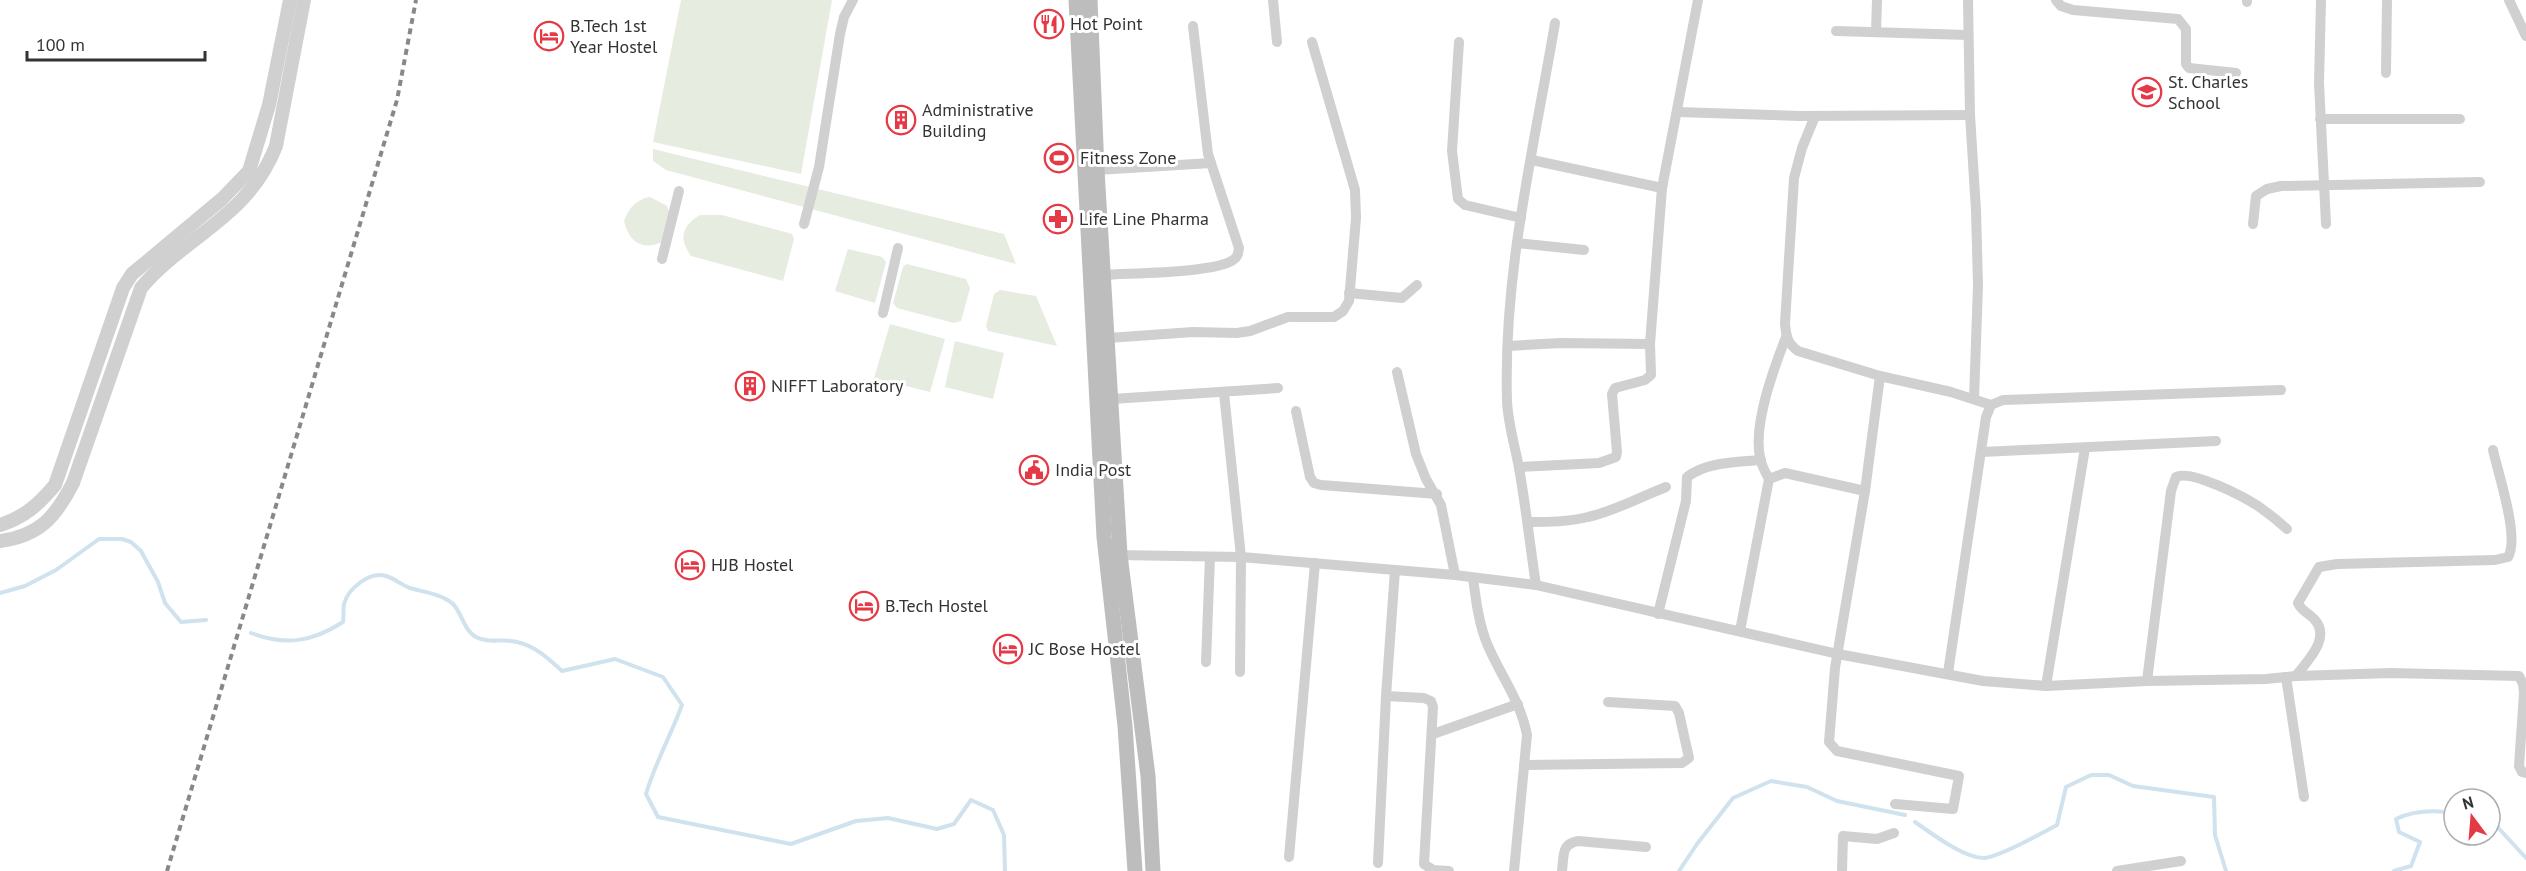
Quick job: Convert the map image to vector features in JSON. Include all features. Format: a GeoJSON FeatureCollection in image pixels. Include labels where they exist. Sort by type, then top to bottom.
{"type":"FeatureCollection","features":[{"type":"Feature","properties":{"kind":"main road"},"geometry":{"type":"LineString","coordinates":[[1076,0],[1083,171],[1135,867]]}},
{"type":"Feature","properties":{"kind":"main road"},"geometry":{"type":"LineString","coordinates":[[1090,0],[1097,170],[1112,399],[1113,555],[1148,776],[1153,865]]}},
{"type":"Feature","properties":{"kind":"street"},"geometry":{"type":"LineString","coordinates":[[0,525],[22,517],[39,505],[55,484],[123,288],[132,274],[222,199],[249,171],[269,105],[290,0]]}},
{"type":"Feature","properties":{"kind":"street"},"geometry":{"type":"LineString","coordinates":[[0,541],[27,534],[60,510],[74,483],[141,288],[152,275],[227,216],[252,190],[267,168],[276,146],[304,0]]}},
{"type":"Feature","properties":{"kind":"street"},"geometry":{"type":"LineString","coordinates":[[804,224],[819,167],[840,34],[844,17],[854,0]]}},
{"type":"Feature","properties":{"kind":"street"},"geometry":{"type":"LineString","coordinates":[[1273,0],[1277,42]]}},
{"type":"Feature","properties":{"kind":"street"},"geometry":{"type":"LineString","coordinates":[[1519,467],[1599,463],[1616,458],[1612,394],[1615,388],[1650,378],[1652,372],[1650,344],[1662,188],[1698,0]]}},
{"type":"Feature","properties":{"kind":"street"},"geometry":{"type":"LineString","coordinates":[[1876,32],[1877,0]]}},
{"type":"Feature","properties":{"kind":"street"},"geometry":{"type":"LineString","coordinates":[[1968,0],[1970,115],[1978,285],[1974,399]]}},
{"type":"Feature","properties":{"kind":"street"},"geometry":{"type":"LineString","coordinates":[[2056,0],[2061,6],[2073,10],[2178,19],[2186,29],[2186,64],[2189,68],[2236,73]]}},
{"type":"Feature","properties":{"kind":"street"},"geometry":{"type":"LineString","coordinates":[[2321,0],[2320,119],[2326,224]]}},
{"type":"Feature","properties":{"kind":"street"},"geometry":{"type":"LineString","coordinates":[[2386,72],[2387,0]]}},
{"type":"Feature","properties":{"kind":"street"},"geometry":{"type":"LineString","coordinates":[[2510,0],[2526,36]]}},
{"type":"Feature","properties":{"kind":"street"},"geometry":{"type":"LineString","coordinates":[[1536,585],[1528,522],[1508,413],[1508,346],[1511,284],[1517,243],[1556,22]]}},
{"type":"Feature","properties":{"kind":"street"},"geometry":{"type":"LineString","coordinates":[[1104,275],[1208,268],[1232,261],[1238,256],[1239,248],[1211,163],[1205,137],[1193,26]]}},
{"type":"Feature","properties":{"kind":"street"},"geometry":{"type":"LineString","coordinates":[[1836,31],[1968,35]]}},
{"type":"Feature","properties":{"kind":"street"},"geometry":{"type":"LineString","coordinates":[[1108,338],[1193,332],[1237,333],[1250,331],[1288,317],[1334,317],[1343,311],[1349,293],[1356,218],[1355,190],[1312,42]]}},
{"type":"Feature","properties":{"kind":"street"},"geometry":{"type":"LineString","coordinates":[[1459,42],[1452,151],[1458,199],[1465,205],[1521,218]]}},
{"type":"Feature","properties":{"kind":"street"},"geometry":{"type":"LineString","coordinates":[[1677,112],[1815,116],[1970,115]]}},
{"type":"Feature","properties":{"kind":"street"},"geometry":{"type":"LineString","coordinates":[[1815,116],[1802,148],[1794,178],[1785,323],[1786,337],[1790,345],[1798,351],[1880,376],[1952,392],[1991,405],[2003,400],[2281,390]]}},
{"type":"Feature","properties":{"kind":"street"},"geometry":{"type":"LineString","coordinates":[[2320,119],[2460,119]]}},
{"type":"Feature","properties":{"kind":"street"},"geometry":{"type":"LineString","coordinates":[[1532,160],[1662,188]]}},
{"type":"Feature","properties":{"kind":"street"},"geometry":{"type":"LineString","coordinates":[[1097,170],[1211,163]]}},
{"type":"Feature","properties":{"kind":"street"},"geometry":{"type":"LineString","coordinates":[[2253,224],[2254,199],[2260,192],[2281,186],[2480,182]]}},
{"type":"Feature","properties":{"kind":"street"},"geometry":{"type":"LineString","coordinates":[[663,259],[679,191]]}},
{"type":"Feature","properties":{"kind":"street"},"geometry":{"type":"LineString","coordinates":[[1517,243],[1584,250]]}},
{"type":"Feature","properties":{"kind":"street"},"geometry":{"type":"LineString","coordinates":[[883,313],[898,248]]}},
{"type":"Feature","properties":{"kind":"street"},"geometry":{"type":"LineString","coordinates":[[1349,293],[1402,298],[1417,285]]}},
{"type":"Feature","properties":{"kind":"street"},"geometry":{"type":"LineString","coordinates":[[1740,631],[1769,479],[1761,460],[1761,425],[1766,396],[1786,337]]}},
{"type":"Feature","properties":{"kind":"street"},"geometry":{"type":"LineString","coordinates":[[1508,346],[1650,344]]}},
{"type":"Feature","properties":{"kind":"street"},"geometry":{"type":"LineString","coordinates":[[1397,372],[1416,454],[1426,479],[1437,494],[1441,505],[1455,574]]}},
{"type":"Feature","properties":{"kind":"street"},"geometry":{"type":"LineString","coordinates":[[1880,376],[1865,491],[1838,654],[1828,736],[1831,746],[1837,751],[1959,776],[1953,809],[1894,804]]}},
{"type":"Feature","properties":{"kind":"street"},"geometry":{"type":"LineString","coordinates":[[1112,399],[1278,388]]}},
{"type":"Feature","properties":{"kind":"street"},"geometry":{"type":"LineString","coordinates":[[1224,393],[1241,557],[1240,672]]}},
{"type":"Feature","properties":{"kind":"street"},"geometry":{"type":"LineString","coordinates":[[1948,674],[1986,417],[1991,405]]}},
{"type":"Feature","properties":{"kind":"street"},"geometry":{"type":"LineString","coordinates":[[1296,411],[1310,477],[1314,483],[1437,494]]}},
{"type":"Feature","properties":{"kind":"street"},"geometry":{"type":"LineString","coordinates":[[1982,452],[2216,441]]}},
{"type":"Feature","properties":{"kind":"street"},"geometry":{"type":"LineString","coordinates":[[2046,686],[2085,448]]}},
{"type":"Feature","properties":{"kind":"street"},"geometry":{"type":"LineString","coordinates":[[2304,797],[2291,676],[2319,643],[2318,624],[2313,617],[2301,609],[2298,603],[2319,567],[2337,564],[2495,560],[2508,556],[2512,548],[2510,528],[2493,450]]}},
{"type":"Feature","properties":{"kind":"street"},"geometry":{"type":"LineString","coordinates":[[1658,614],[1686,501],[1687,477],[1696,470],[1706,467],[1761,460]]}},
{"type":"Feature","properties":{"kind":"street"},"geometry":{"type":"LineString","coordinates":[[1769,479],[1785,473],[1865,491]]}},
{"type":"Feature","properties":{"kind":"street"},"geometry":{"type":"LineString","coordinates":[[2147,681],[2171,491],[2176,477],[2187,475],[2200,479],[2244,498],[2259,506],[2287,529]]}},
{"type":"Feature","properties":{"kind":"street"},"geometry":{"type":"LineString","coordinates":[[1528,522],[1562,521],[1608,512],[1666,487]]}},
{"type":"Feature","properties":{"kind":"street"},"geometry":{"type":"LineString","coordinates":[[1113,555],[1241,557],[1455,574],[1536,585],[1838,654],[1983,681],[2046,686],[2391,673],[2519,676],[2524,693],[2519,766],[2522,772],[2526,773]]}},
{"type":"Feature","properties":{"kind":"street"},"geometry":{"type":"LineString","coordinates":[[1206,662],[1210,557]]}},
{"type":"Feature","properties":{"kind":"street"},"geometry":{"type":"LineString","coordinates":[[1289,857],[1315,563]]}},
{"type":"Feature","properties":{"kind":"street"},"geometry":{"type":"LineString","coordinates":[[1378,863],[1395,570]]}},
{"type":"Feature","properties":{"kind":"street"},"geometry":{"type":"LineString","coordinates":[[1473,578],[1479,620],[1487,644],[1523,714],[1527,735],[1514,871]]}},
{"type":"Feature","properties":{"kind":"street"},"geometry":{"type":"LineString","coordinates":[[1386,696],[1424,698],[1431,701],[1433,734],[1424,864],[1433,870],[1449,871]]}},
{"type":"Feature","properties":{"kind":"street"},"geometry":{"type":"LineString","coordinates":[[1524,765],[1682,763],[1689,758],[1679,713],[1675,706],[1608,702]]}},
{"type":"Feature","properties":{"kind":"street"},"geometry":{"type":"LineString","coordinates":[[1433,734],[1518,704]]}},
{"type":"Feature","properties":{"kind":"street"},"geometry":{"type":"LineString","coordinates":[[1842,871],[1843,836],[1877,839],[1894,833]]}},
{"type":"Feature","properties":{"kind":"street"},"geometry":{"type":"LineString","coordinates":[[1563,871],[1564,849],[1570,843],[1578,841],[1646,847]]}},
{"type":"Feature","properties":{"kind":"street"},"geometry":{"type":"LineString","coordinates":[[2117,871],[2181,861]]}},
{"type":"Feature","properties":{"kind":"shaded area"},"geometry":{"type":"Polygon","coordinates":[[[681,0],[832,0],[801,174],[653,142],[681,0]]]}},
{"type":"Feature","properties":{"kind":"shaded area"},"geometry":{"type":"Polygon","coordinates":[[[653,149],[1004,234],[1016,264],[666,170],[653,161],[653,149]]]}},
{"type":"Feature","properties":{"kind":"shaded area"},"geometry":{"type":"Polygon","coordinates":[[[650,197],[667,206],[670,215],[662,242],[655,245],[643,245],[637,243],[629,234],[624,221],[633,205],[650,197]]]}},
{"type":"Feature","properties":{"kind":"shaded area"},"geometry":{"type":"Polygon","coordinates":[[[700,215],[722,215],[792,234],[794,239],[783,281],[691,256],[684,244],[684,233],[689,224],[700,215]]]}},
{"type":"Feature","properties":{"kind":"shaded area"},"geometry":{"type":"Polygon","coordinates":[[[848,249],[882,257],[886,262],[875,303],[835,291],[848,249]]]}},
{"type":"Feature","properties":{"kind":"shaded area"},"geometry":{"type":"Polygon","coordinates":[[[907,264],[966,279],[970,288],[961,321],[954,323],[897,308],[893,303],[903,267],[907,264]]]}},
{"type":"Feature","properties":{"kind":"shaded area"},"geometry":{"type":"Polygon","coordinates":[[[1000,290],[1036,296],[1057,346],[988,331],[986,326],[994,294],[1000,290]]]}},
{"type":"Feature","properties":{"kind":"shaded area"},"geometry":{"type":"Polygon","coordinates":[[[890,324],[945,339],[930,392],[874,378],[890,324]]]}},
{"type":"Feature","properties":{"kind":"shaded area"},"geometry":{"type":"Polygon","coordinates":[[[955,341],[1004,353],[993,399],[945,387],[955,341]]]}},
{"type":"Feature","properties":{"kind":"waterway"},"geometry":{"type":"LineString","coordinates":[[0,593],[25,586],[56,570],[99,539],[122,539],[131,542],[141,551],[158,582],[165,603],[181,622],[206,620]]}},
{"type":"Feature","properties":{"kind":"waterway"},"geometry":{"type":"LineString","coordinates":[[251,633],[287,641],[309,638],[332,629],[343,622],[346,598],[360,582],[373,576],[386,576],[410,588],[449,601],[456,608],[469,631],[476,637],[486,640],[512,641],[530,646],[562,671],[615,659],[663,677],[682,705],[646,794],[658,817],[791,844],[856,821],[888,818],[937,829],[954,824],[971,800],[993,810],[1004,835],[1005,871]]}},
{"type":"Feature","properties":{"kind":"waterway"},"geometry":{"type":"LineString","coordinates":[[1915,822],[1968,854],[1985,858],[2021,844],[2057,825],[2066,787],[2091,775],[2109,775],[2133,786],[2214,797],[2215,835],[2226,871]]}},
{"type":"Feature","properties":{"kind":"waterway"},"geometry":{"type":"LineString","coordinates":[[1679,871],[1733,798],[1771,781],[1807,787],[1837,801],[1905,815]]}},
{"type":"Feature","properties":{"kind":"waterway"},"geometry":{"type":"LineString","coordinates":[[2394,871],[2411,866],[2420,842],[2399,832],[2396,819],[2410,814],[2442,811]]}},
{"type":"Feature","properties":{"kind":"waterway"},"geometry":{"type":"LineString","coordinates":[[2502,832],[2526,858]]}},
{"type":"Feature","properties":{"kind":"railway"},"geometry":{"type":"LineString","coordinates":[[167,871],[397,100],[416,0]]}},
{"type":"Feature","properties":{"kind":"place","name":"Hot Point"},"geometry":{"type":"Point","coordinates":[1049,24]}},
{"type":"Feature","properties":{"kind":"place","name":"B.Tech 1st Year Hostel"},"geometry":{"type":"Point","coordinates":[549,36]}},
{"type":"Feature","properties":{"kind":"place","name":"St. Charles School"},"geometry":{"type":"Point","coordinates":[2147,92]}},
{"type":"Feature","properties":{"kind":"place","name":"Administrative Building"},"geometry":{"type":"Point","coordinates":[901,120]}},
{"type":"Feature","properties":{"kind":"place","name":"Fitness Zone"},"geometry":{"type":"Point","coordinates":[1059,158]}},
{"type":"Feature","properties":{"kind":"place","name":"Life Line Pharma"},"geometry":{"type":"Point","coordinates":[1058,219]}},
{"type":"Feature","properties":{"kind":"place","name":"NIFFT Laboratory"},"geometry":{"type":"Point","coordinates":[750,386]}},
{"type":"Feature","properties":{"kind":"place","name":"India Post"},"geometry":{"type":"Point","coordinates":[1034,470]}},
{"type":"Feature","properties":{"kind":"place","name":"HJB Hostel"},"geometry":{"type":"Point","coordinates":[690,565]}},
{"type":"Feature","properties":{"kind":"place","name":"B.Tech Hostel"},"geometry":{"type":"Point","coordinates":[864,606]}},
{"type":"Feature","properties":{"kind":"place","name":"JC Bose Hostel"},"geometry":{"type":"Point","coordinates":[1008,649]}}]}
